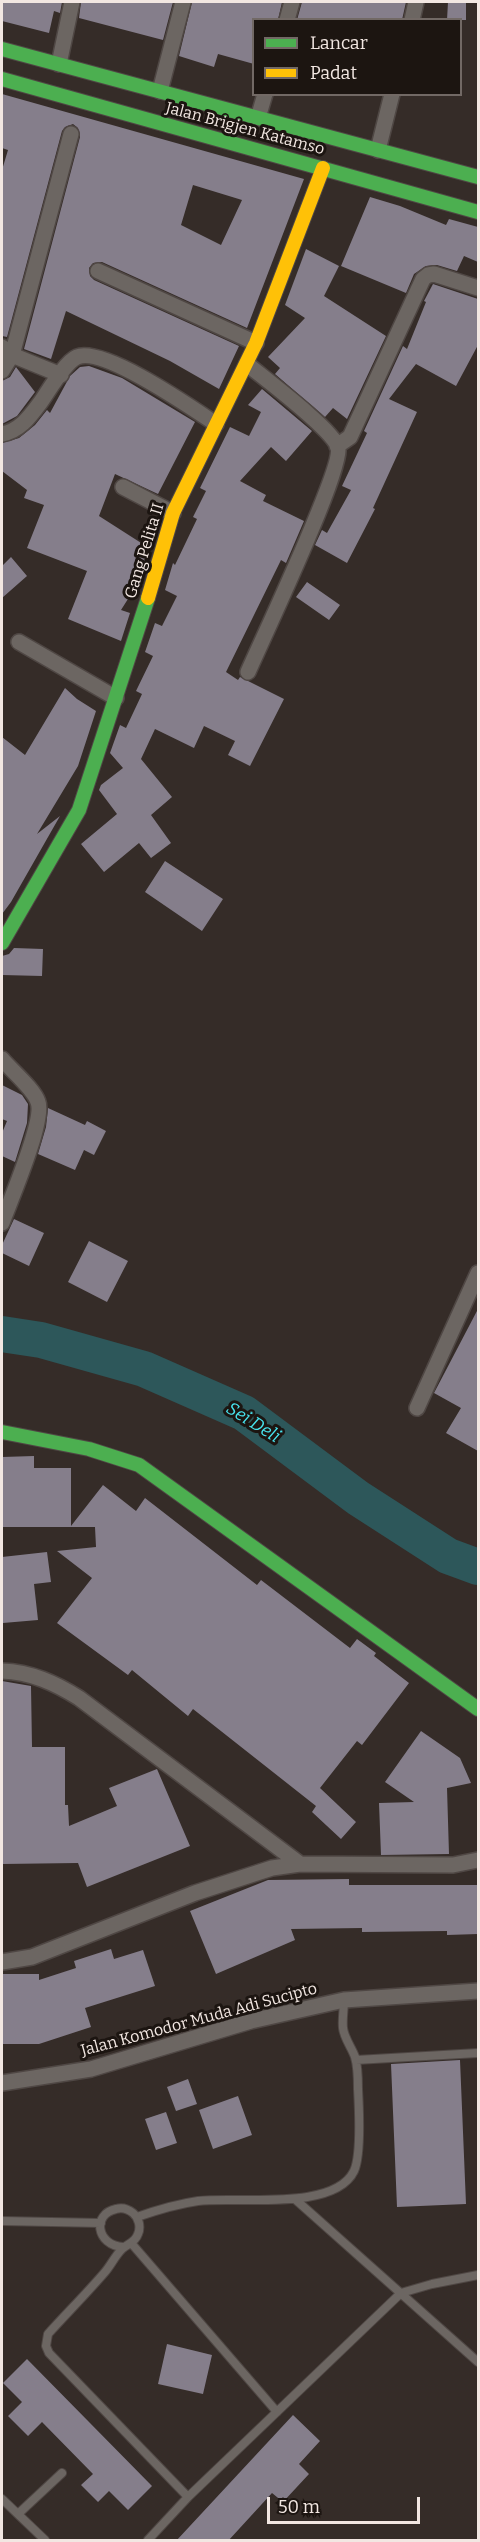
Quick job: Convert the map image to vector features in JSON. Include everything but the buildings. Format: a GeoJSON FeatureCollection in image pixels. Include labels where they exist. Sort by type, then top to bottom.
{"type":"FeatureCollection","features":[{"type":"Feature","properties":{"kind":"street"},"geometry":{"type":"LineString","coordinates":[[59,64],[72,2]]}},
{"type":"Feature","properties":{"kind":"street"},"geometry":{"type":"LineString","coordinates":[[160,91],[183,2]]}},
{"type":"Feature","properties":{"kind":"street"},"geometry":{"type":"LineString","coordinates":[[288,18],[292,2]]}},
{"type":"Feature","properties":{"kind":"street"},"geometry":{"type":"LineString","coordinates":[[413,18],[417,2]]}},
{"type":"Feature","properties":{"kind":"street","name":"Jalan Brigjen Katamso"},"geometry":{"type":"LineString","coordinates":[[2,49],[478,177]]}},
{"type":"Feature","properties":{"kind":"street","name":"Jalan Brigjen Katamso"},"geometry":{"type":"LineString","coordinates":[[2,79],[478,212]]}},
{"type":"Feature","properties":{"kind":"street"},"geometry":{"type":"LineString","coordinates":[[258,117],[264,96]]}},
{"type":"Feature","properties":{"kind":"street"},"geometry":{"type":"LineString","coordinates":[[378,150],[392,96]]}},
{"type":"Feature","properties":{"kind":"street"},"geometry":{"type":"LineString","coordinates":[[2,371],[71,134]]}},
{"type":"Feature","properties":{"kind":"street","name":"Gang Pelita II"},"geometry":{"type":"LineString","coordinates":[[2,943],[79,810],[143,617],[173,513],[247,364],[323,168]]}},
{"type":"Feature","properties":{"kind":"street"},"geometry":{"type":"LineString","coordinates":[[98,271],[256,343]]}},
{"type":"Feature","properties":{"kind":"street"},"geometry":{"type":"LineString","coordinates":[[338,446],[350,437],[423,279],[434,274],[478,288]]}},
{"type":"Feature","properties":{"kind":"street"},"geometry":{"type":"LineString","coordinates":[[7,351],[61,375]]}},
{"type":"Feature","properties":{"kind":"street"},"geometry":{"type":"LineString","coordinates":[[2,434],[20,427],[70,361],[77,357],[96,356],[146,380],[216,424]]}},
{"type":"Feature","properties":{"kind":"street"},"geometry":{"type":"LineString","coordinates":[[247,364],[325,431],[338,446],[337,463],[329,484],[248,672]]}},
{"type":"Feature","properties":{"kind":"street"},"geometry":{"type":"LineString","coordinates":[[123,487],[173,513]]}},
{"type":"Feature","properties":{"kind":"street"},"geometry":{"type":"LineString","coordinates":[[19,642],[116,698]]}},
{"type":"Feature","properties":{"kind":"street"},"geometry":{"type":"LineString","coordinates":[[2,1059],[38,1101],[39,1114],[2,1223]]}},
{"type":"Feature","properties":{"kind":"street"},"geometry":{"type":"LineString","coordinates":[[417,1408],[478,1273]]}},
{"type":"Feature","properties":{"kind":"street"},"geometry":{"type":"LineString","coordinates":[[2,1432],[89,1449],[139,1465],[478,1709]]}},
{"type":"Feature","properties":{"kind":"street"},"geometry":{"type":"LineString","coordinates":[[2,1671],[34,1676],[56,1683],[300,1864]]}},
{"type":"Feature","properties":{"kind":"street"},"geometry":{"type":"LineString","coordinates":[[2,1962],[32,1957],[195,1893],[272,1868],[300,1864],[453,1865],[478,1860]]}},
{"type":"Feature","properties":{"kind":"street","name":"Jalan Komodor Muda Adi Sucipto"},"geometry":{"type":"LineString","coordinates":[[2,2083],[91,2069],[251,2021],[344,2000],[478,1991]]}},
{"type":"Feature","properties":{"kind":"lane"},"geometry":{"type":"LineString","coordinates":[[137,2217],[199,2201],[296,2200],[331,2190],[344,2182],[353,2172],[357,2156],[358,2088],[356,2060],[343,2030],[344,2000]]}},
{"type":"Feature","properties":{"kind":"lane"},"geometry":{"type":"LineString","coordinates":[[356,2060],[478,2053]]}},
{"type":"Feature","properties":{"kind":"lane"},"geometry":{"type":"LineString","coordinates":[[296,2200],[478,2362]]}},
{"type":"Feature","properties":{"kind":"lane"},"geometry":{"type":"LineString","coordinates":[[117,2208],[131,2211],[137,2217],[140,2226],[138,2236],[132,2244],[114,2247],[106,2242],[101,2233],[101,2223],[109,2211],[117,2208]]}},
{"type":"Feature","properties":{"kind":"lane"},"geometry":{"type":"LineString","coordinates":[[2,2221],[101,2223]]}},
{"type":"Feature","properties":{"kind":"lane"},"geometry":{"type":"LineString","coordinates":[[132,2244],[277,2412]]}},
{"type":"Feature","properties":{"kind":"lane"},"geometry":{"type":"LineString","coordinates":[[123,2247],[106,2271],[48,2334],[46,2346],[49,2353],[188,2497]]}},
{"type":"Feature","properties":{"kind":"lane"},"geometry":{"type":"LineString","coordinates":[[148,2541],[188,2497],[401,2293],[478,2275]]}},
{"type":"Feature","properties":{"kind":"lane"},"geometry":{"type":"LineString","coordinates":[[18,2514],[62,2473]]}},
{"type":"Feature","properties":{"kind":"lane"},"geometry":{"type":"LineString","coordinates":[[3,2502],[45,2541]]}},
{"type":"Feature","properties":{"kind":"waterway","name":"Sei Deli"},"geometry":{"type":"LineString","coordinates":[[2,1334],[41,1340],[144,1369],[244,1413],[358,1498],[448,1556],[478,1567]]}},
{"type":"Feature","properties":{"kind":"traffic: fast"},"geometry":{"type":"LineString","coordinates":[[2,49],[478,177]]}},
{"type":"Feature","properties":{"kind":"traffic: fast"},"geometry":{"type":"LineString","coordinates":[[2,79],[478,212]]}},
{"type":"Feature","properties":{"kind":"traffic: fast"},"geometry":{"type":"LineString","coordinates":[[2,943],[79,810],[148,598]]}},
{"type":"Feature","properties":{"kind":"traffic: fast"},"geometry":{"type":"LineString","coordinates":[[2,1432],[89,1449],[139,1465],[478,1709]]}},
{"type":"Feature","properties":{"kind":"traffic: slow"},"geometry":{"type":"LineString","coordinates":[[148,598],[173,513],[256,343],[323,168]]}}]}
